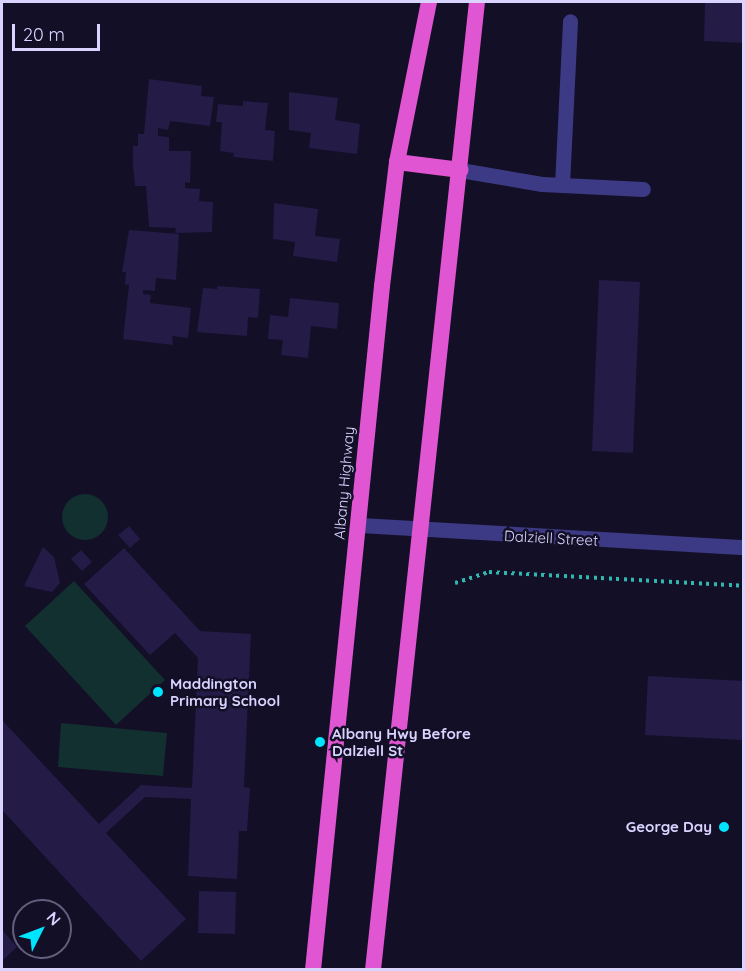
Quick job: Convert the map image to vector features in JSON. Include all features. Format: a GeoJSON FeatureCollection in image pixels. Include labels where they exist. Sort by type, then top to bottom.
{"type":"FeatureCollection","features":[{"type":"Feature","properties":{"kind":"highway","name":"Albany Highway"},"geometry":{"type":"LineString","coordinates":[[313,969],[397,162],[429,2]]}},
{"type":"Feature","properties":{"kind":"highway"},"geometry":{"type":"LineString","coordinates":[[373,969],[477,2]]}},
{"type":"Feature","properties":{"kind":"highway"},"geometry":{"type":"LineString","coordinates":[[397,162],[460,170]]}},
{"type":"Feature","properties":{"kind":"street"},"geometry":{"type":"LineString","coordinates":[[562,185],[570,21]]}},
{"type":"Feature","properties":{"kind":"street"},"geometry":{"type":"LineString","coordinates":[[460,170],[562,185],[643,189]]}},
{"type":"Feature","properties":{"kind":"street","name":"Dalziell Street"},"geometry":{"type":"LineString","coordinates":[[360,525],[744,547]]}},
{"type":"Feature","properties":{"kind":"path"},"geometry":{"type":"LineString","coordinates":[[455,583],[489,572],[744,586]]}},
{"type":"Feature","properties":{"kind":"green space"},"geometry":{"type":"Polygon","coordinates":[[[90,494],[102,500],[107,508],[107,526],[102,534],[94,539],[80,540],[68,534],[63,526],[62,512],[68,500],[76,495],[90,494]]]}},
{"type":"Feature","properties":{"kind":"green space"},"geometry":{"type":"Polygon","coordinates":[[[74,581],[165,680],[116,725],[25,626],[74,581]]]}},
{"type":"Feature","properties":{"kind":"green space"},"geometry":{"type":"Polygon","coordinates":[[[61,723],[167,733],[163,776],[58,767],[61,723]]]}},
{"type":"Feature","properties":{"kind":"building"},"geometry":{"type":"Polygon","coordinates":[[[705,2],[744,2],[744,43],[704,41],[705,2]]]}},
{"type":"Feature","properties":{"kind":"building"},"geometry":{"type":"Polygon","coordinates":[[[149,79],[202,86],[201,96],[214,97],[210,126],[170,121],[168,130],[158,128],[158,136],[169,137],[169,151],[191,151],[190,183],[185,182],[185,188],[200,189],[199,201],[213,202],[212,232],[175,233],[176,228],[149,227],[146,186],[135,186],[133,146],[138,146],[138,134],[144,134],[149,79]]]}},
{"type":"Feature","properties":{"kind":"building"},"geometry":{"type":"Polygon","coordinates":[[[289,92],[338,98],[335,120],[360,124],[357,154],[309,148],[311,133],[289,130],[289,92]]]}},
{"type":"Feature","properties":{"kind":"building"},"geometry":{"type":"Polygon","coordinates":[[[243,101],[268,103],[265,130],[275,131],[273,161],[233,157],[234,153],[220,151],[222,122],[216,122],[218,104],[243,106],[243,101]]]}},
{"type":"Feature","properties":{"kind":"building"},"geometry":{"type":"Polygon","coordinates":[[[274,203],[318,209],[315,236],[340,239],[337,262],[293,256],[295,242],[273,239],[274,203]]]}},
{"type":"Feature","properties":{"kind":"building"},"geometry":{"type":"Polygon","coordinates":[[[129,230],[179,234],[176,280],[156,278],[155,291],[143,290],[143,294],[151,295],[150,303],[191,308],[188,338],[172,336],[173,345],[123,339],[129,285],[125,284],[126,272],[122,272],[129,230]]]}},
{"type":"Feature","properties":{"kind":"building"},"geometry":{"type":"Polygon","coordinates":[[[599,280],[640,282],[633,453],[592,451],[599,280]]]}},
{"type":"Feature","properties":{"kind":"building"},"geometry":{"type":"Polygon","coordinates":[[[217,286],[260,289],[258,318],[248,317],[247,336],[197,332],[203,288],[217,289],[217,286]]]}},
{"type":"Feature","properties":{"kind":"building"},"geometry":{"type":"Polygon","coordinates":[[[290,298],[339,303],[337,329],[311,326],[308,358],[281,355],[283,340],[268,339],[270,315],[288,317],[290,298]]]}},
{"type":"Feature","properties":{"kind":"building"},"geometry":{"type":"Polygon","coordinates":[[[129,526],[140,539],[130,548],[118,535],[129,526]]]}},
{"type":"Feature","properties":{"kind":"building"},"geometry":{"type":"Polygon","coordinates":[[[43,547],[54,557],[60,583],[52,592],[24,586],[43,547]]]}},
{"type":"Feature","properties":{"kind":"building"},"geometry":{"type":"Polygon","coordinates":[[[124,548],[200,631],[251,634],[244,787],[250,788],[247,831],[239,831],[237,879],[188,876],[191,799],[145,797],[106,833],[186,919],[141,961],[2,810],[2,720],[99,824],[141,785],[192,788],[198,658],[175,633],[150,655],[84,584],[124,548]]]}},
{"type":"Feature","properties":{"kind":"building"},"geometry":{"type":"Polygon","coordinates":[[[81,550],[92,562],[82,571],[71,559],[81,550]]]}},
{"type":"Feature","properties":{"kind":"building"},"geometry":{"type":"Polygon","coordinates":[[[648,676],[744,681],[744,740],[645,735],[648,676]]]}},
{"type":"Feature","properties":{"kind":"building"},"geometry":{"type":"Polygon","coordinates":[[[199,891],[236,892],[235,934],[198,933],[199,891]]]}},
{"type":"Feature","properties":{"kind":"building"},"geometry":{"type":"Polygon","coordinates":[[[2,930],[12,941],[12,952],[2,961],[2,930]]]}},
{"type":"Feature","properties":{"kind":"place","name":"Maddington Primary School"},"geometry":{"type":"Point","coordinates":[158,692]}},
{"type":"Feature","properties":{"kind":"place","name":"Albany Hwy Before Dalziell St"},"geometry":{"type":"Point","coordinates":[320,742]}},
{"type":"Feature","properties":{"kind":"place","name":"George Day"},"geometry":{"type":"Point","coordinates":[724,827]}}]}
